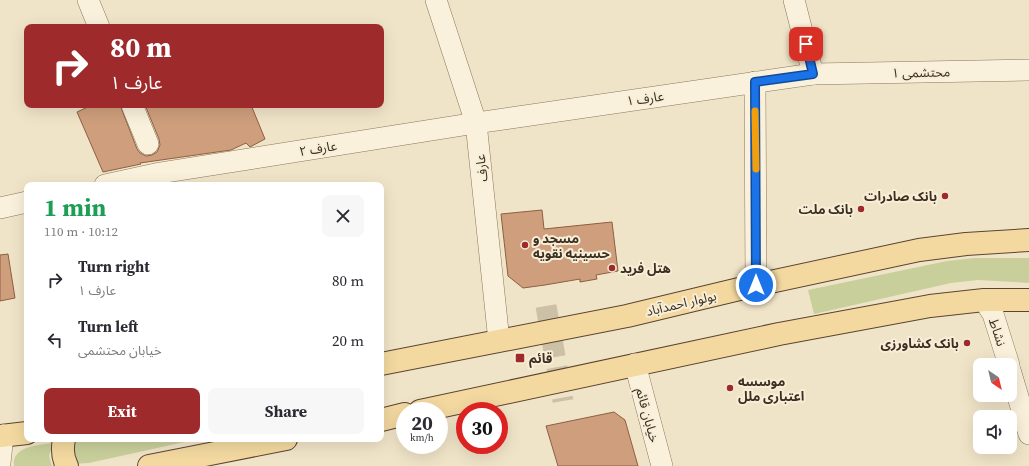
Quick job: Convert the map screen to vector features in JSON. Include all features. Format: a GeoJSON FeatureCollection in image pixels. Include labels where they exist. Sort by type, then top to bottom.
{"type":"FeatureCollection","features":[{"type":"Feature","properties":{"kind":"main road","name":"بولوار احمدآباد"},"geometry":{"type":"LineString","coordinates":[[384,363],[628,316],[756,285],[919,250],[966,244],[1029,240]]}},
{"type":"Feature","properties":{"kind":"main road"},"geometry":{"type":"LineString","coordinates":[[448,405],[771,336],[930,306],[984,300],[1029,300]]}},
{"type":"Feature","properties":{"kind":"main road"},"geometry":{"type":"LineString","coordinates":[[384,419],[396,416]]}},
{"type":"Feature","properties":{"kind":"main road"},"geometry":{"type":"LineString","coordinates":[[2,436],[24,433]]}},
{"type":"Feature","properties":{"kind":"main road"},"geometry":{"type":"LineString","coordinates":[[63,442],[62,448],[64,461],[67,466]]}},
{"type":"Feature","properties":{"kind":"main road"},"geometry":{"type":"LineString","coordinates":[[149,466],[271,442]]}},
{"type":"Feature","properties":{"kind":"street"},"geometry":{"type":"LineString","coordinates":[[88,0],[98,24]]}},
{"type":"Feature","properties":{"kind":"street","name":"عارف"},"geometry":{"type":"LineString","coordinates":[[436,0],[476,122],[499,341]]}},
{"type":"Feature","properties":{"kind":"street"},"geometry":{"type":"LineString","coordinates":[[794,0],[813,74]]}},
{"type":"Feature","properties":{"kind":"street","name":"محتشمی ۱"},"geometry":{"type":"LineString","coordinates":[[813,74],[1029,70]]}},
{"type":"Feature","properties":{"kind":"street","name":"عارف ۱"},"geometry":{"type":"LineString","coordinates":[[476,122],[813,74]]}},
{"type":"Feature","properties":{"kind":"street"},"geometry":{"type":"LineString","coordinates":[[755,82],[756,285]]}},
{"type":"Feature","properties":{"kind":"street"},"geometry":{"type":"LineString","coordinates":[[133,108],[148,144]]}},
{"type":"Feature","properties":{"kind":"street","name":"عارف ۲"},"geometry":{"type":"LineString","coordinates":[[119,182],[160,173],[476,122]]}},
{"type":"Feature","properties":{"kind":"street"},"geometry":{"type":"LineString","coordinates":[[0,208],[24,203]]}},
{"type":"Feature","properties":{"kind":"street","name":"نشاط"},"geometry":{"type":"LineString","coordinates":[[984,300],[993,314],[1006,358]]}},
{"type":"Feature","properties":{"kind":"street","name":"خیابان قائم"},"geometry":{"type":"LineString","coordinates":[[635,364],[662,466]]}},
{"type":"Feature","properties":{"kind":"street"},"geometry":{"type":"LineString","coordinates":[[1017,394],[1029,434]]}},
{"type":"Feature","properties":{"kind":"street"},"geometry":{"type":"LineString","coordinates":[[0,462],[2,436]]}},
{"type":"Feature","properties":{"kind":"green space"},"geometry":{"type":"Polygon","coordinates":[[[974,258],[1029,258],[1029,283],[978,280],[951,283],[814,314],[808,290],[947,261],[974,258]]]}},
{"type":"Feature","properties":{"kind":"green space"},"geometry":{"type":"Polygon","coordinates":[[[184,442],[89,463],[74,464],[72,443],[184,442]]]}},
{"type":"Feature","properties":{"kind":"green space"},"geometry":{"type":"Polygon","coordinates":[[[53,443],[49,456],[52,466],[14,466],[14,459],[21,450],[53,443]]]}},
{"type":"Feature","properties":{"kind":"building"},"geometry":{"type":"Polygon","coordinates":[[[86,108],[121,108],[137,149],[140,153],[146,156],[157,152],[160,145],[146,108],[252,108],[265,139],[250,147],[246,143],[231,150],[140,163],[141,164],[103,172],[77,112],[86,108]]]}},
{"type":"Feature","properties":{"kind":"building"},"geometry":{"type":"Polygon","coordinates":[[[542,210],[544,229],[612,222],[618,271],[596,275],[597,279],[580,282],[580,279],[523,288],[508,276],[501,214],[542,210]]]}},
{"type":"Feature","properties":{"kind":"building"},"geometry":{"type":"Polygon","coordinates":[[[8,254],[15,298],[0,301],[0,255],[8,254]]]}},
{"type":"Feature","properties":{"kind":"building"},"geometry":{"type":"Polygon","coordinates":[[[614,412],[625,420],[638,466],[558,466],[546,426],[614,412]]]}},
{"type":"Feature","properties":{"kind":"tunnel"},"geometry":{"type":"LineString","coordinates":[[546,306],[563,401]]}},
{"type":"Feature","properties":{"kind":"slow traffic"},"geometry":{"type":"LineString","coordinates":[[755,111],[756,169]]}},
{"type":"Feature","properties":{"kind":"place","name":"بانک صادرات"},"geometry":{"type":"Point","coordinates":[945,196]}},
{"type":"Feature","properties":{"kind":"place","name":"بانک ملت"},"geometry":{"type":"Point","coordinates":[861,209]}},
{"type":"Feature","properties":{"kind":"place","name":"مسجد و حسینیه نقویه"},"geometry":{"type":"Point","coordinates":[525,245]}},
{"type":"Feature","properties":{"kind":"place","name":"هتل فرید"},"geometry":{"type":"Point","coordinates":[612,268]}},
{"type":"Feature","properties":{"kind":"place","name":"بانک کشاورزی"},"geometry":{"type":"Point","coordinates":[967,343]}},
{"type":"Feature","properties":{"kind":"place","name":"قائم"},"geometry":{"type":"Point","coordinates":[520,358]}},
{"type":"Feature","properties":{"kind":"place","name":"موسسه اعتباری ملل"},"geometry":{"type":"Point","coordinates":[730,388]}},
{"type":"Feature","properties":{"kind":"route"},"geometry":{"type":"LineString","coordinates":[[756,285],[755,82],[813,74],[806,44]]}}]}
